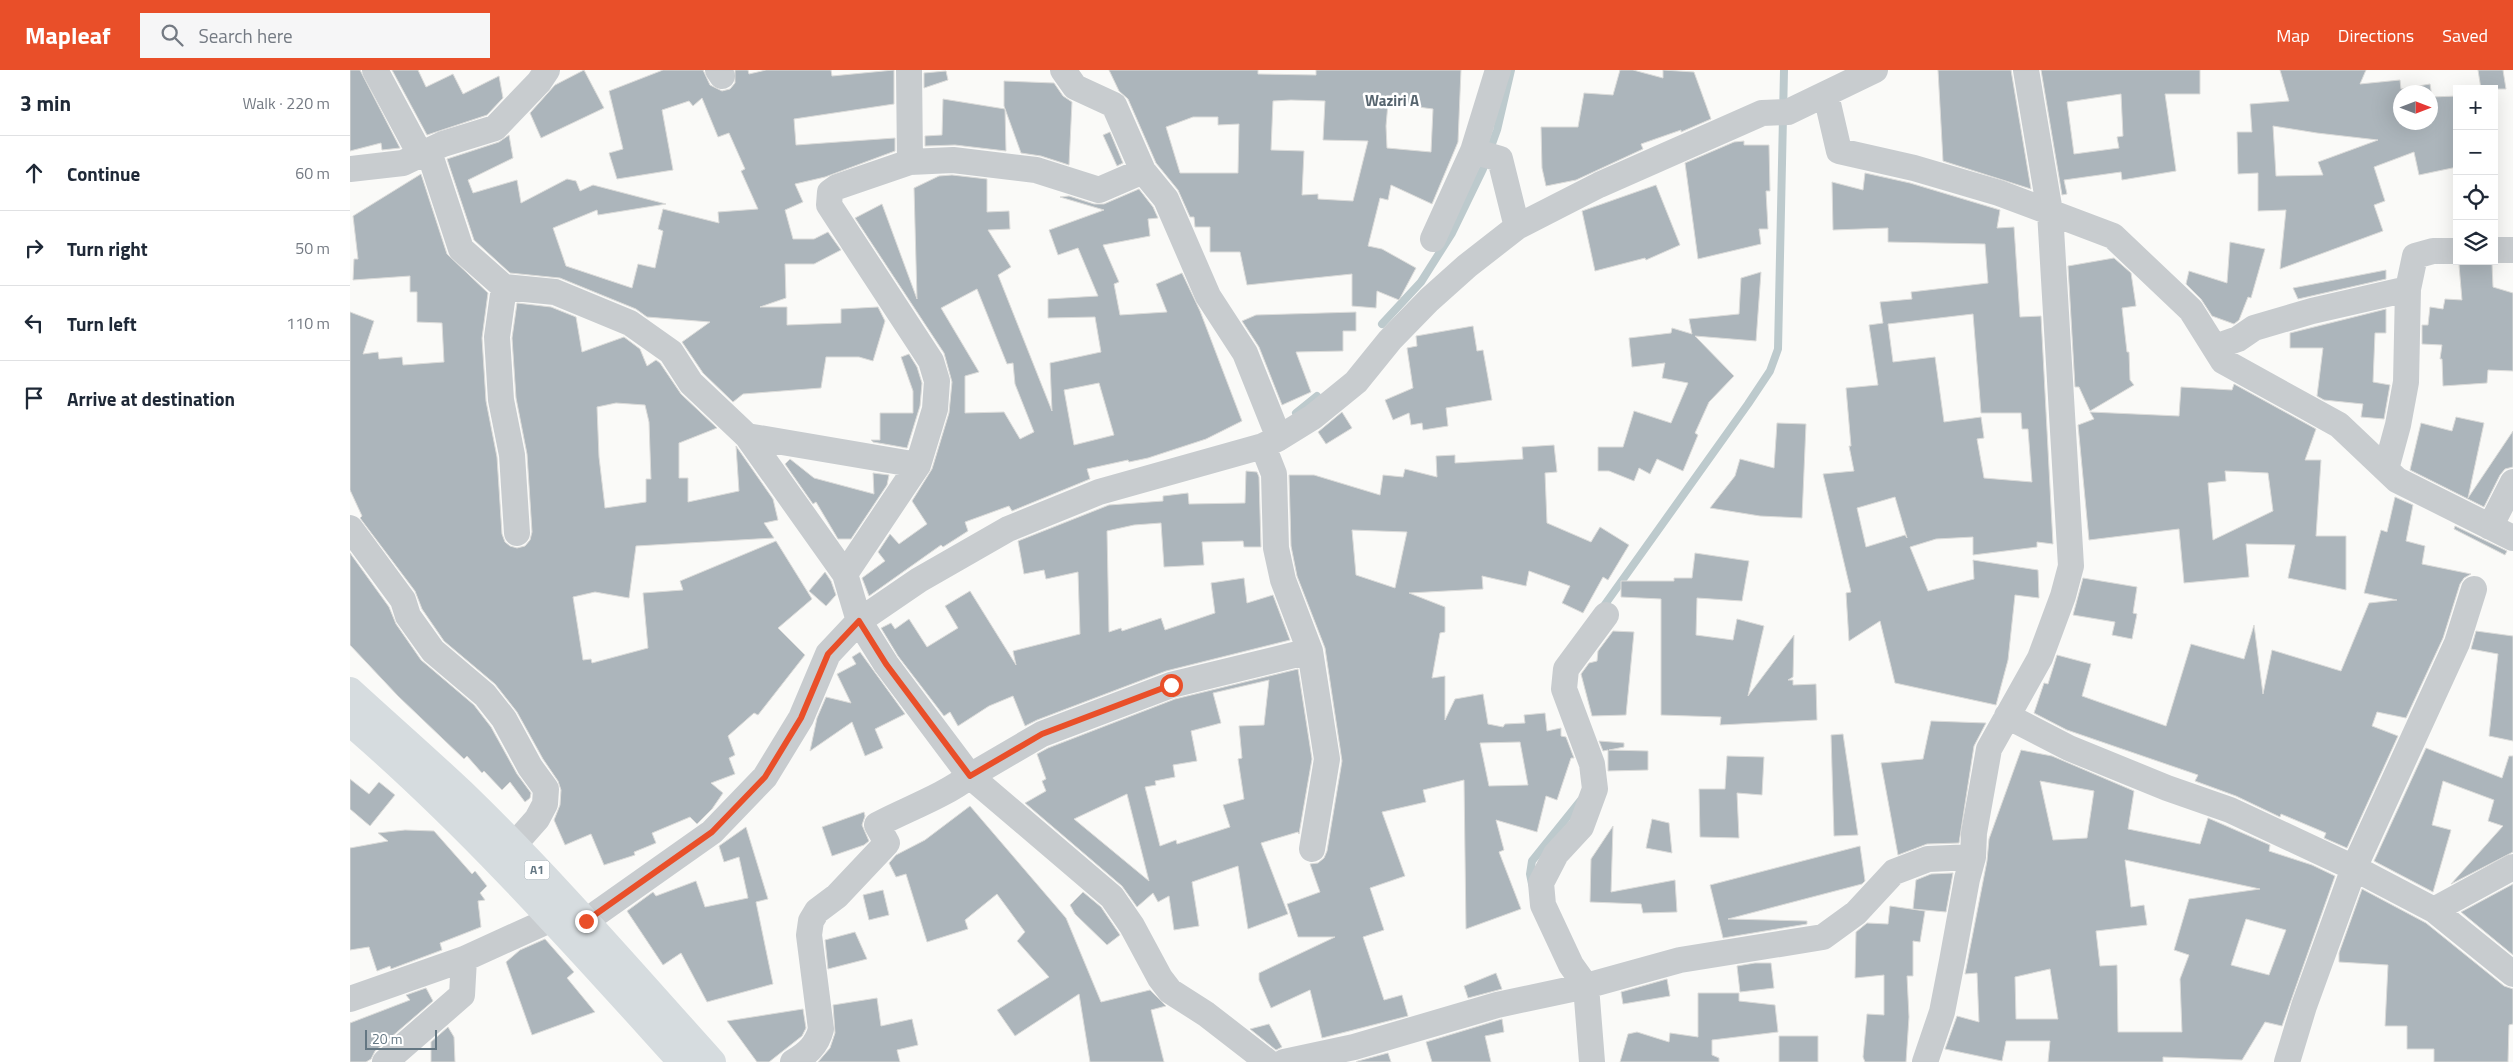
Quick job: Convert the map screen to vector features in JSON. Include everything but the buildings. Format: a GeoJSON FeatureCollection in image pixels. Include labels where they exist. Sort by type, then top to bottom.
{"type":"FeatureCollection","features":[{"type":"Feature","properties":{"kind":"highway","name":"A1"},"geometry":{"type":"LineString","coordinates":[[350,691],[462,793],[514,845],[586,921],[712,1062]]}},
{"type":"Feature","properties":{"kind":"highway","name":"A1"},"geometry":{"type":"LineString","coordinates":[[350,722],[447,814],[552,919],[682,1062]]}},
{"type":"Feature","properties":{"kind":"street"},"geometry":{"type":"LineString","coordinates":[[375,70],[420,154],[432,161],[461,248],[504,287],[556,292],[630,323],[671,352],[691,383],[747,436],[845,574],[859,621],[886,664],[970,776],[1112,897],[1132,926],[1160,978],[1170,991],[1206,1014],[1268,1062]]}},
{"type":"Feature","properties":{"kind":"street"},"geometry":{"type":"LineString","coordinates":[[350,169],[402,163],[420,154],[496,128],[539,82],[547,70]]}},
{"type":"Feature","properties":{"kind":"street"},"geometry":{"type":"LineString","coordinates":[[909,70],[910,162]]}},
{"type":"Feature","properties":{"kind":"street"},"geometry":{"type":"LineString","coordinates":[[1063,70],[1075,87],[1114,105],[1143,171],[1166,199],[1208,296],[1245,353],[1271,442],[1276,548],[1284,580],[1310,651],[1327,759],[1312,849]]}},
{"type":"Feature","properties":{"kind":"street"},"geometry":{"type":"LineString","coordinates":[[1433,239],[1473,151],[1498,70]]}},
{"type":"Feature","properties":{"kind":"street"},"geometry":{"type":"LineString","coordinates":[[586,921],[712,832],[765,777],[801,718],[828,654],[859,621],[919,580],[1008,530],[1099,492],[1271,442],[1313,417],[1356,382],[1390,340],[1429,300],[1467,266],[1517,227],[1599,185],[1762,113],[1788,112],[1875,70]]}},
{"type":"Feature","properties":{"kind":"street"},"geometry":{"type":"LineString","coordinates":[[1925,1062],[1942,1012],[1973,856],[1974,833],[1989,749],[2040,658],[2063,596],[2071,566],[2050,212],[2026,70]]}},
{"type":"Feature","properties":{"kind":"street"},"geometry":{"type":"LineString","coordinates":[[1826,95],[1839,152],[1914,168],[1999,193],[2113,236],[2191,310],[2223,361],[2339,424],[2397,480],[2513,538]]}},
{"type":"Feature","properties":{"kind":"street"},"geometry":{"type":"LineString","coordinates":[[1473,151],[1500,159],[1517,227]]}},
{"type":"Feature","properties":{"kind":"street"},"geometry":{"type":"LineString","coordinates":[[845,574],[918,465],[935,409],[937,381],[931,361],[829,205],[830,192],[837,187],[910,162],[954,160],[1036,170],[1099,190],[1143,171]]}},
{"type":"Feature","properties":{"kind":"street"},"geometry":{"type":"LineString","coordinates":[[2498,250],[2513,250]]}},
{"type":"Feature","properties":{"kind":"street"},"geometry":{"type":"LineString","coordinates":[[2386,470],[2398,425],[2406,382],[2408,289],[2415,256],[2433,251],[2453,251]]}},
{"type":"Feature","properties":{"kind":"street"},"geometry":{"type":"LineString","coordinates":[[504,287],[497,337],[501,400],[512,455],[517,533]]}},
{"type":"Feature","properties":{"kind":"street"},"geometry":{"type":"LineString","coordinates":[[2215,347],[2238,338],[2254,328],[2312,311],[2408,289]]}},
{"type":"Feature","properties":{"kind":"street"},"geometry":{"type":"LineString","coordinates":[[747,436],[918,465]]}},
{"type":"Feature","properties":{"kind":"street"},"geometry":{"type":"LineString","coordinates":[[2490,527],[2513,482]]}},
{"type":"Feature","properties":{"kind":"street"},"geometry":{"type":"LineString","coordinates":[[350,528],[403,600],[408,616],[433,651],[490,701],[504,719],[530,767],[546,789],[545,804],[536,819],[514,845]]}},
{"type":"Feature","properties":{"kind":"street"},"geometry":{"type":"LineString","coordinates":[[2287,1062],[2304,1006],[2354,868],[2457,644],[2474,589]]}},
{"type":"Feature","properties":{"kind":"street"},"geometry":{"type":"LineString","coordinates":[[1592,1062],[1586,986],[1571,965],[1543,905],[1541,882],[1556,854],[1581,827],[1594,789],[1592,764],[1564,689],[1566,669],[1606,615]]}},
{"type":"Feature","properties":{"kind":"street"},"geometry":{"type":"LineString","coordinates":[[793,1062],[806,1054],[816,1043],[821,1028],[809,935],[811,921],[818,910],[837,896],[887,843],[877,825],[890,817],[956,787],[970,776],[1042,734],[1171,685],[1310,651]]}},
{"type":"Feature","properties":{"kind":"street"},"geometry":{"type":"LineString","coordinates":[[2008,716],[2069,748],[2167,788],[2230,810],[2354,868],[2434,910],[2513,974]]}},
{"type":"Feature","properties":{"kind":"street"},"geometry":{"type":"LineString","coordinates":[[1284,1062],[1350,1055],[1497,1005],[1586,986],[1680,960],[1823,937],[1856,913],[1894,872],[1928,859],[1973,856]]}},
{"type":"Feature","properties":{"kind":"street"},"geometry":{"type":"LineString","coordinates":[[2434,910],[2513,867]]}},
{"type":"Feature","properties":{"kind":"street"},"geometry":{"type":"LineString","coordinates":[[350,999],[464,960],[552,919]]}},
{"type":"Feature","properties":{"kind":"street"},"geometry":{"type":"LineString","coordinates":[[385,1062],[462,995],[464,960]]}},
{"type":"Feature","properties":{"kind":"waterway"},"geometry":{"type":"LineString","coordinates":[[1382,324],[1421,282],[1452,233],[1483,169],[1497,130],[1511,70]]}},
{"type":"Feature","properties":{"kind":"waterway"},"geometry":{"type":"LineString","coordinates":[[1601,610],[1748,404],[1770,371],[1778,349],[1784,70]]}},
{"type":"Feature","properties":{"kind":"waterway"},"geometry":{"type":"LineString","coordinates":[[1296,413],[1317,396]]}},
{"type":"Feature","properties":{"kind":"waterway"},"geometry":{"type":"LineString","coordinates":[[1532,884],[1530,874],[1532,861],[1581,800]]}},
{"type":"Feature","properties":{"kind":"district","name":"Waziri A"},"geometry":{"type":"Point","coordinates":[1392,101]}},
{"type":"Feature","properties":{"kind":"route"},"geometry":{"type":"LineString","coordinates":[[586,921],[712,832],[765,777],[801,718],[828,654],[859,621],[886,664],[970,776],[1042,734],[1171,685]]}}]}
